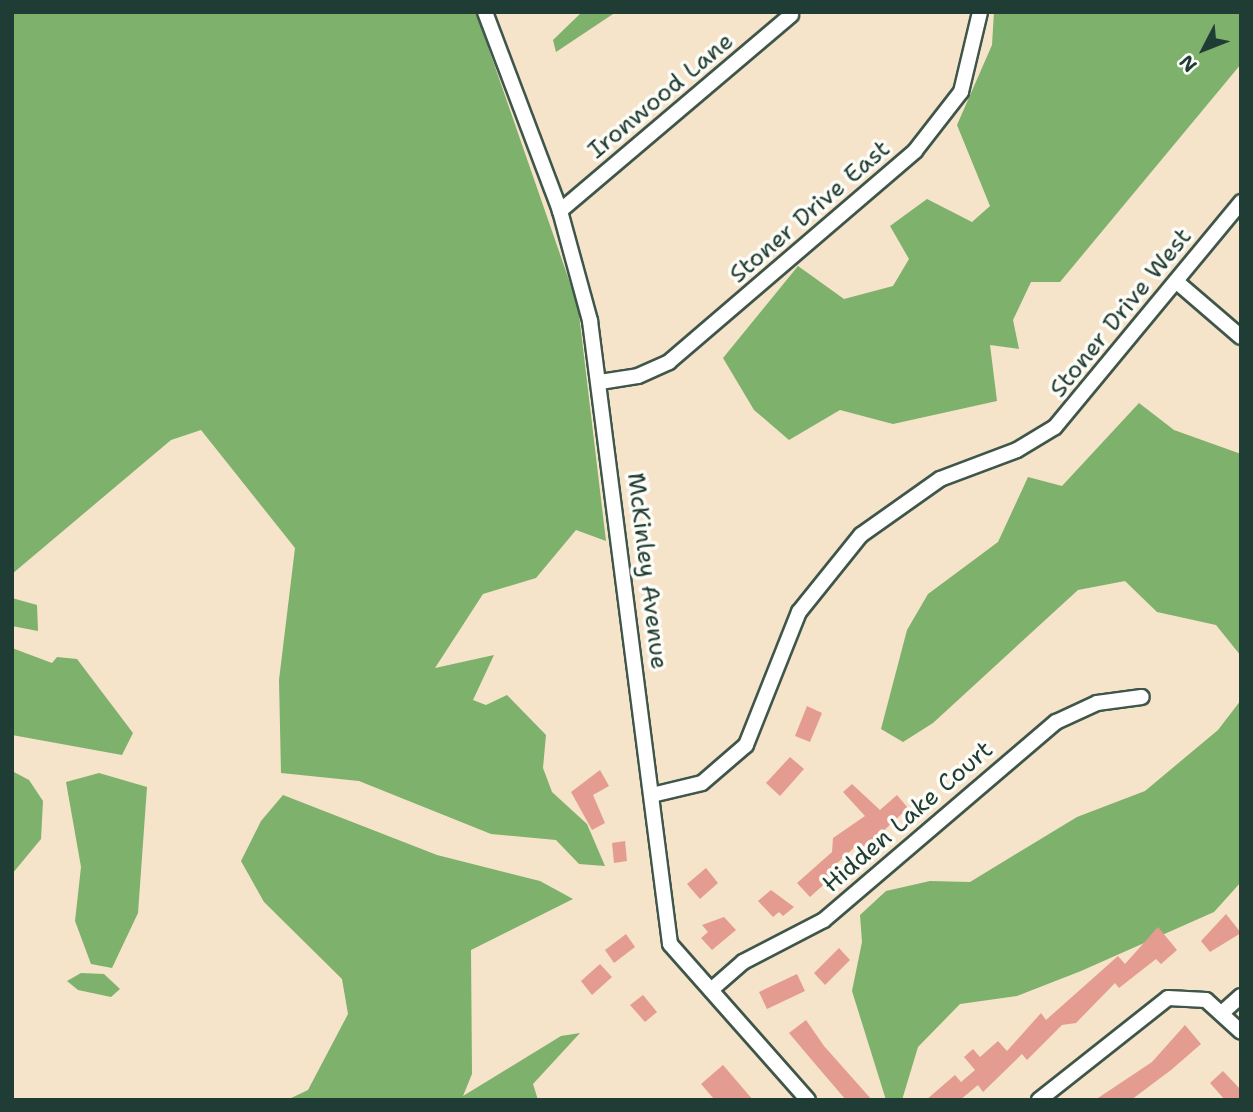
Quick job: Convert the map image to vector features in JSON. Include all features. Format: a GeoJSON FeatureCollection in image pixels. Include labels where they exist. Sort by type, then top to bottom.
{"type":"FeatureCollection","features":[{"type":"Feature","properties":{"kind":"street","name":"McKinley Avenue"},"geometry":{"type":"LineString","coordinates":[[485,12],[560,211],[600,382],[670,944],[808,1100]]}},
{"type":"Feature","properties":{"kind":"street","name":"Stoner Drive East"},"geometry":{"type":"LineString","coordinates":[[600,382],[638,376],[669,362],[915,151],[961,92],[980,12]]}},
{"type":"Feature","properties":{"kind":"street","name":"Ironwood Lane"},"geometry":{"type":"LineString","coordinates":[[560,211],[791,15]]}},
{"type":"Feature","properties":{"kind":"street","name":"Stoner Drive West"},"geometry":{"type":"LineString","coordinates":[[652,795],[702,783],[747,745],[799,612],[861,534],[940,480],[1017,450],[1055,427],[1241,202]]}},
{"type":"Feature","properties":{"kind":"street"},"geometry":{"type":"LineString","coordinates":[[1177,282],[1241,337]]}},
{"type":"Feature","properties":{"kind":"street","name":"Hidden Lake Court"},"geometry":{"type":"LineString","coordinates":[[710,990],[743,962],[824,920],[1056,722],[1097,703],[1142,697]]}},
{"type":"Feature","properties":{"kind":"street"},"geometry":{"type":"LineString","coordinates":[[1223,1012],[1241,996]]}},
{"type":"Feature","properties":{"kind":"street"},"geometry":{"type":"LineString","coordinates":[[1040,1100],[1157,1003],[1194,997],[1223,1012],[1241,1032]]}},
{"type":"Feature","properties":{"kind":"green space"},"geometry":{"type":"Polygon","coordinates":[[[12,12],[476,12],[578,306],[606,541],[576,530],[536,578],[483,594],[435,668],[494,655],[473,700],[486,705],[507,695],[546,735],[543,768],[552,792],[587,824],[605,866],[579,864],[556,840],[491,834],[359,781],[281,773],[279,680],[295,548],[201,430],[171,440],[12,574],[12,12]]]}},
{"type":"Feature","properties":{"kind":"green space"},"geometry":{"type":"Polygon","coordinates":[[[582,12],[616,12],[556,52],[553,40],[582,12]]]}},
{"type":"Feature","properties":{"kind":"green space"},"geometry":{"type":"Polygon","coordinates":[[[994,12],[1241,12],[1241,64],[1060,282],[1031,282],[1013,320],[1019,349],[990,345],[997,401],[893,424],[840,410],[789,440],[754,410],[723,358],[798,266],[844,299],[893,286],[909,259],[890,226],[927,199],[972,222],[990,206],[957,125],[992,45],[994,12]]]}},
{"type":"Feature","properties":{"kind":"green space"},"geometry":{"type":"Polygon","coordinates":[[[1139,403],[1174,430],[1241,454],[1241,656],[1216,625],[1157,612],[1125,581],[1078,590],[933,723],[903,742],[881,729],[907,630],[928,594],[998,542],[1028,477],[1062,486],[1139,403]]]}},
{"type":"Feature","properties":{"kind":"green space"},"geometry":{"type":"Polygon","coordinates":[[[12,598],[37,605],[38,631],[12,626],[12,598]]]}},
{"type":"Feature","properties":{"kind":"green space"},"geometry":{"type":"Polygon","coordinates":[[[12,648],[52,663],[57,657],[77,659],[133,733],[122,755],[12,735],[12,648]]]}},
{"type":"Feature","properties":{"kind":"green space"},"geometry":{"type":"Polygon","coordinates":[[[1241,700],[1241,882],[1214,912],[1081,971],[1017,996],[960,1004],[918,1047],[902,1100],[886,1100],[852,991],[862,942],[860,915],[886,891],[930,881],[970,882],[1077,817],[1145,791],[1218,730],[1241,700]]]}},
{"type":"Feature","properties":{"kind":"green space"},"geometry":{"type":"Polygon","coordinates":[[[12,771],[29,780],[43,801],[41,839],[12,874],[12,771]]]}},
{"type":"Feature","properties":{"kind":"green space"},"geometry":{"type":"Polygon","coordinates":[[[99,773],[147,787],[138,913],[112,968],[91,964],[75,921],[81,867],[66,782],[99,773]]]}},
{"type":"Feature","properties":{"kind":"green space"},"geometry":{"type":"Polygon","coordinates":[[[283,795],[437,855],[540,881],[573,899],[471,950],[472,1074],[463,1096],[561,1036],[580,1033],[533,1084],[538,1100],[287,1100],[308,1090],[348,1014],[342,979],[264,902],[241,861],[261,821],[283,795]]]}},
{"type":"Feature","properties":{"kind":"green space"},"geometry":{"type":"Polygon","coordinates":[[[81,973],[104,974],[120,989],[111,997],[78,990],[67,981],[81,973]]]}},
{"type":"Feature","properties":{"kind":"building"},"geometry":{"type":"Polygon","coordinates":[[[807,706],[822,713],[810,742],[795,736],[807,706]]]}},
{"type":"Feature","properties":{"kind":"building"},"geometry":{"type":"Polygon","coordinates":[[[790,757],[804,769],[780,796],[766,783],[790,757]]]}},
{"type":"Feature","properties":{"kind":"building"},"geometry":{"type":"Polygon","coordinates":[[[600,770],[609,786],[593,795],[605,823],[592,830],[571,792],[600,770]]]}},
{"type":"Feature","properties":{"kind":"building"},"geometry":{"type":"Polygon","coordinates":[[[852,784],[880,810],[897,795],[908,808],[861,852],[856,846],[835,865],[840,870],[810,897],[797,883],[832,852],[833,838],[865,816],[843,792],[852,784]]]}},
{"type":"Feature","properties":{"kind":"building"},"geometry":{"type":"Polygon","coordinates":[[[625,841],[627,861],[614,863],[612,843],[625,841]]]}},
{"type":"Feature","properties":{"kind":"building"},"geometry":{"type":"Polygon","coordinates":[[[706,868],[718,883],[700,899],[687,884],[706,868]]]}},
{"type":"Feature","properties":{"kind":"building"},"geometry":{"type":"Polygon","coordinates":[[[771,890],[794,907],[783,916],[779,912],[773,917],[758,901],[771,890]]]}},
{"type":"Feature","properties":{"kind":"building"},"geometry":{"type":"Polygon","coordinates":[[[1226,914],[1241,933],[1210,952],[1201,941],[1226,914]]]}},
{"type":"Feature","properties":{"kind":"building"},"geometry":{"type":"Polygon","coordinates":[[[724,917],[736,930],[712,950],[701,938],[708,932],[702,925],[724,917]]]}},
{"type":"Feature","properties":{"kind":"building"},"geometry":{"type":"Polygon","coordinates":[[[1158,927],[1177,950],[1161,964],[1156,959],[1119,988],[1115,983],[1076,1023],[1062,1025],[1027,1060],[1022,1054],[983,1092],[978,1085],[960,1100],[926,1100],[955,1075],[961,1082],[975,1070],[964,1057],[973,1049],[980,1057],[998,1041],[1007,1051],[1041,1013],[1046,1020],[1118,956],[1125,964],[1158,927]]]}},
{"type":"Feature","properties":{"kind":"building"},"geometry":{"type":"Polygon","coordinates":[[[626,934],[635,947],[614,963],[605,950],[626,934]]]}},
{"type":"Feature","properties":{"kind":"building"},"geometry":{"type":"Polygon","coordinates":[[[839,948],[850,960],[825,985],[814,973],[839,948]]]}},
{"type":"Feature","properties":{"kind":"building"},"geometry":{"type":"Polygon","coordinates":[[[600,964],[612,977],[592,995],[581,981],[600,964]]]}},
{"type":"Feature","properties":{"kind":"building"},"geometry":{"type":"Polygon","coordinates":[[[797,974],[805,991],[767,1009],[759,992],[797,974]]]}},
{"type":"Feature","properties":{"kind":"building"},"geometry":{"type":"Polygon","coordinates":[[[643,995],[657,1012],[645,1022],[630,1005],[643,995]]]}},
{"type":"Feature","properties":{"kind":"building"},"geometry":{"type":"Polygon","coordinates":[[[806,1020],[824,1046],[872,1100],[846,1100],[789,1033],[806,1020]]]}},
{"type":"Feature","properties":{"kind":"building"},"geometry":{"type":"Polygon","coordinates":[[[1185,1025],[1201,1044],[1171,1070],[1131,1100],[1095,1100],[1152,1062],[1185,1025]]]}},
{"type":"Feature","properties":{"kind":"building"},"geometry":{"type":"Polygon","coordinates":[[[723,1065],[753,1100],[714,1099],[701,1084],[723,1065]]]}},
{"type":"Feature","properties":{"kind":"building"},"geometry":{"type":"Polygon","coordinates":[[[1223,1071],[1241,1090],[1241,1100],[1225,1100],[1210,1083],[1223,1071]]]}}]}
